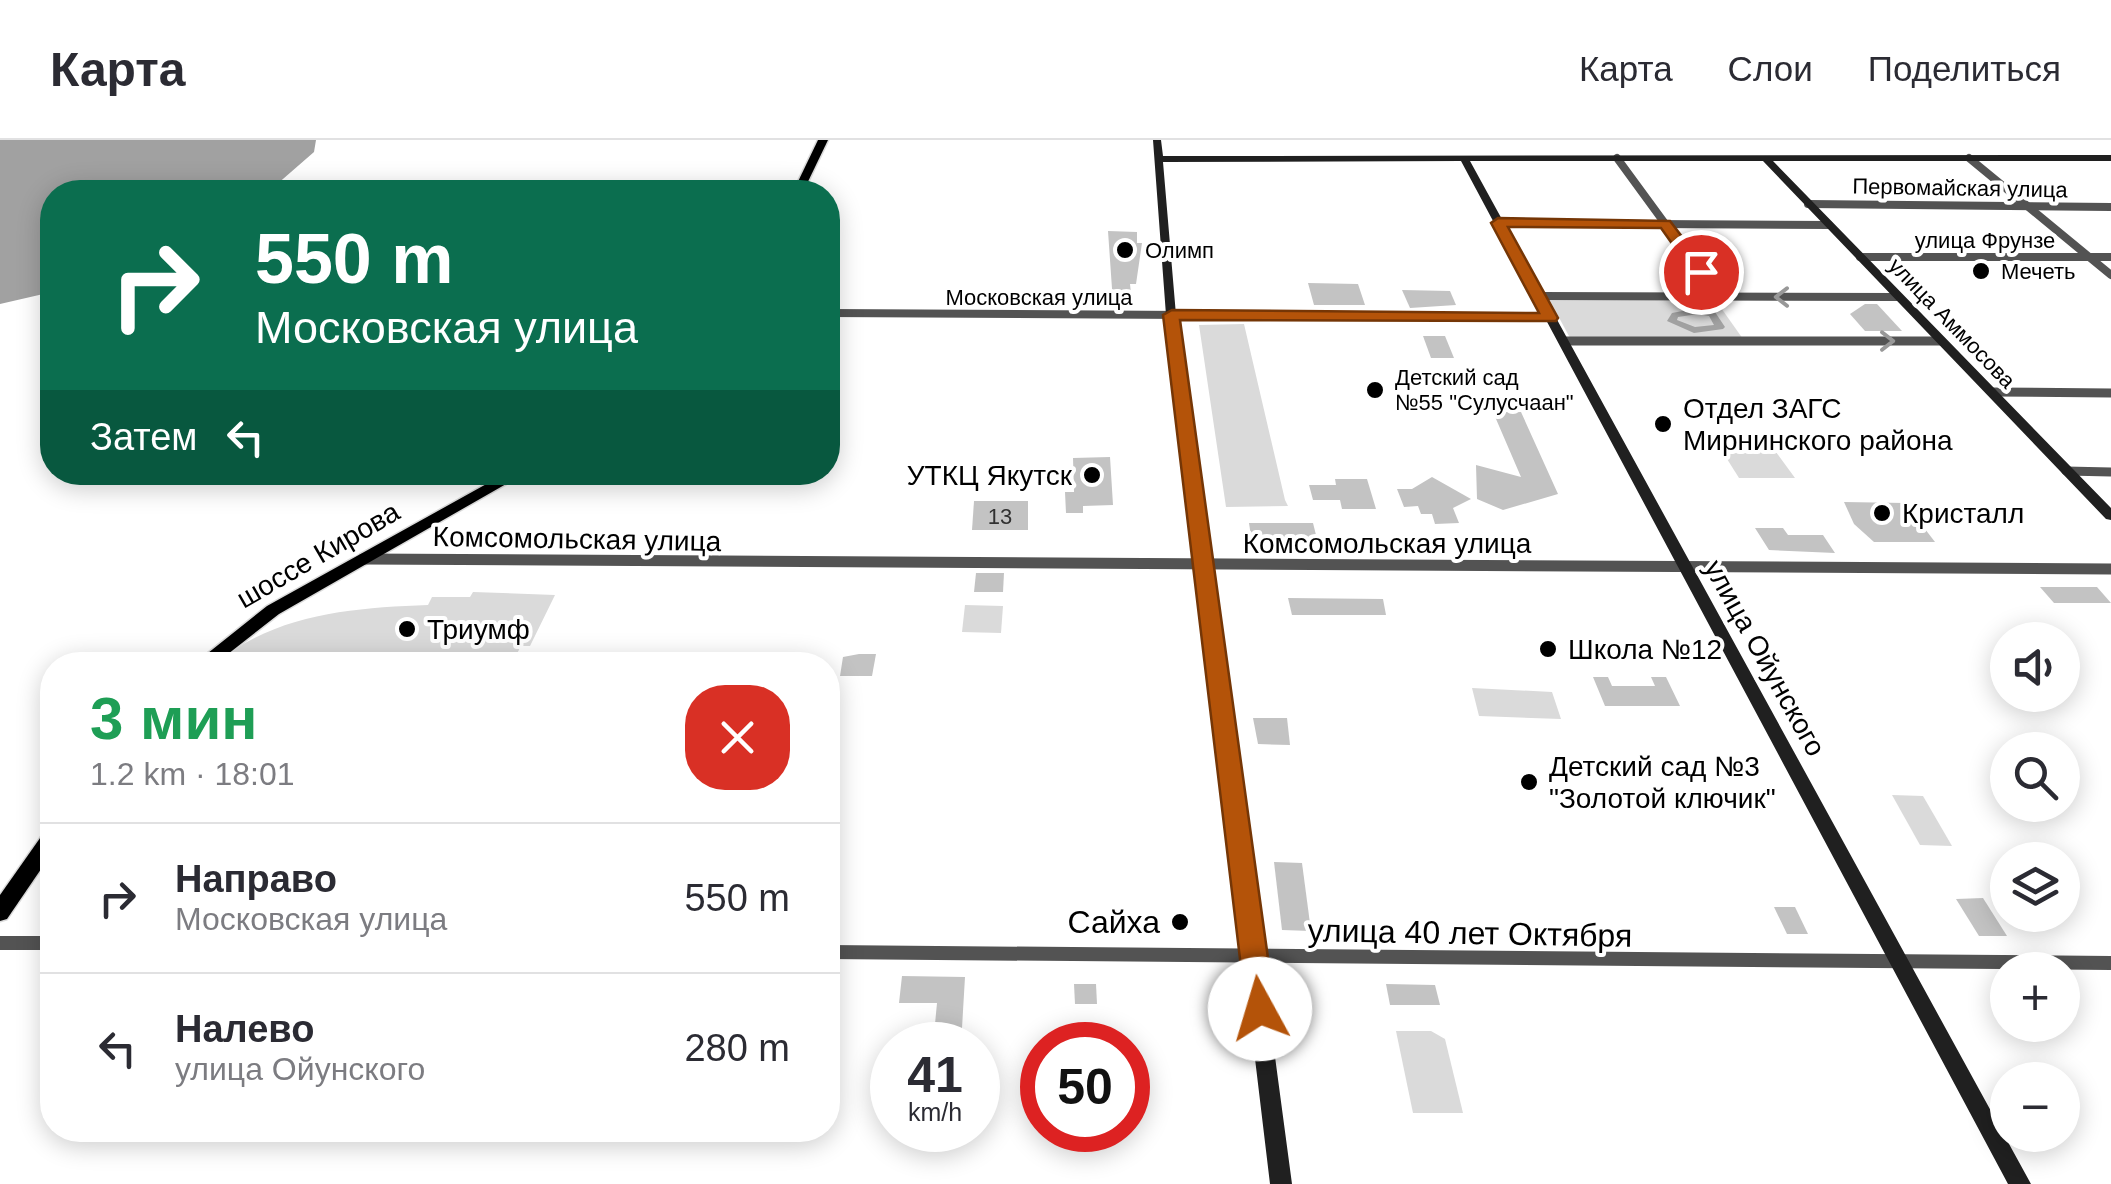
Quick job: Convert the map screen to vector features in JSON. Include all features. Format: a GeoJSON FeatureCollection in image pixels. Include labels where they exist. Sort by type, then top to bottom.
{"type":"FeatureCollection","features":[{"type":"Feature","properties":{"kind":"main road"},"geometry":{"type":"LineString","coordinates":[[804,180],[823,140]]}},
{"type":"Feature","properties":{"kind":"main road"},"geometry":{"type":"LineString","coordinates":[[1157,140],[1172,315],[1281,1184]]}},
{"type":"Feature","properties":{"kind":"main road","name":"улица Ойунского"},"geometry":{"type":"LineString","coordinates":[[1464,158],[2020,1184]]}},
{"type":"Feature","properties":{"kind":"main road","name":"улица Аммосова"},"geometry":{"type":"LineString","coordinates":[[1765,158],[2111,516]]}},
{"type":"Feature","properties":{"kind":"main road"},"geometry":{"type":"LineString","coordinates":[[1160,159],[2111,158]]}},
{"type":"Feature","properties":{"kind":"main road","name":"шоссе Кирова"},"geometry":{"type":"LineString","coordinates":[[218,652],[264,616],[497,485]]}},
{"type":"Feature","properties":{"kind":"main road"},"geometry":{"type":"LineString","coordinates":[[0,912],[40,854]]}},
{"type":"Feature","properties":{"kind":"street"},"geometry":{"type":"LineString","coordinates":[[1617,158],[1718,296]]}},
{"type":"Feature","properties":{"kind":"street"},"geometry":{"type":"LineString","coordinates":[[1969,158],[2111,275]]}},
{"type":"Feature","properties":{"kind":"street","name":"Первомайская улица"},"geometry":{"type":"LineString","coordinates":[[1808,204],[2111,207]]}},
{"type":"Feature","properties":{"kind":"street"},"geometry":{"type":"LineString","coordinates":[[1498,223],[1829,225]]}},
{"type":"Feature","properties":{"kind":"street","name":"улица Фрунзе"},"geometry":{"type":"LineString","coordinates":[[1860,257],[2111,257]]}},
{"type":"Feature","properties":{"kind":"street"},"geometry":{"type":"LineString","coordinates":[[1541,296],[1897,297]]}},
{"type":"Feature","properties":{"kind":"street","name":"Московская улица"},"geometry":{"type":"LineString","coordinates":[[840,314],[1550,318]]}},
{"type":"Feature","properties":{"kind":"street"},"geometry":{"type":"LineString","coordinates":[[1564,341],[1940,341]]}},
{"type":"Feature","properties":{"kind":"street"},"geometry":{"type":"LineString","coordinates":[[1992,392],[2111,393]]}},
{"type":"Feature","properties":{"kind":"street"},"geometry":{"type":"LineString","coordinates":[[2066,472],[2111,472]]}},
{"type":"Feature","properties":{"kind":"street","name":"Комсомольская улица"},"geometry":{"type":"LineString","coordinates":[[363,559],[2111,569]]}},
{"type":"Feature","properties":{"kind":"street"},"geometry":{"type":"LineString","coordinates":[[0,943],[40,944]]}},
{"type":"Feature","properties":{"kind":"street","name":"улица 40 лет Октября"},"geometry":{"type":"LineString","coordinates":[[840,952],[2111,963]]}},
{"type":"Feature","properties":{"kind":"shaded area"},"geometry":{"type":"Polygon","coordinates":[[[0,140],[316,140],[314,152],[282,180],[40,180],[40,295],[0,304],[0,140]]]}},
{"type":"Feature","properties":{"kind":"shaded area"},"geometry":{"type":"Polygon","coordinates":[[[1548,297],[1714,298],[1743,339],[1570,338],[1548,297]]]}},
{"type":"Feature","properties":{"kind":"shaded area"},"geometry":{"type":"Polygon","coordinates":[[[1244,324],[1288,506],[1226,507],[1199,325],[1244,324]]]}},
{"type":"Feature","properties":{"kind":"shaded area"},"geometry":{"type":"Polygon","coordinates":[[[1722,451],[1776,452],[1795,478],[1739,478],[1722,451]]]}},
{"type":"Feature","properties":{"kind":"shaded area","name":"Триумф"},"geometry":{"type":"Polygon","coordinates":[[[473,592],[555,595],[530,646],[521,646],[518,652],[232,652],[263,634],[316,617],[428,605],[432,597],[470,597],[473,592]]]}},
{"type":"Feature","properties":{"kind":"shaded area"},"geometry":{"type":"Polygon","coordinates":[[[965,605],[1003,606],[1001,633],[962,632],[965,605]]]}},
{"type":"Feature","properties":{"kind":"shaded area"},"geometry":{"type":"Polygon","coordinates":[[[1472,688],[1552,692],[1561,719],[1479,716],[1472,688]]]}},
{"type":"Feature","properties":{"kind":"shaded area"},"geometry":{"type":"Polygon","coordinates":[[[1892,795],[1923,796],[1952,846],[1920,845],[1892,795]]]}},
{"type":"Feature","properties":{"kind":"shaded area"},"geometry":{"type":"Polygon","coordinates":[[[1396,1031],[1431,1031],[1445,1039],[1463,1113],[1413,1113],[1396,1031]]]}},
{"type":"Feature","properties":{"kind":"building"},"geometry":{"type":"Polygon","coordinates":[[[1108,231],[1137,232],[1137,243],[1142,243],[1136,284],[1130,284],[1132,303],[1113,303],[1108,231]]]}},
{"type":"Feature","properties":{"kind":"building"},"geometry":{"type":"Polygon","coordinates":[[[1308,283],[1358,284],[1365,305],[1314,305],[1308,283]]]}},
{"type":"Feature","properties":{"kind":"building"},"geometry":{"type":"Polygon","coordinates":[[[1402,290],[1450,291],[1456,305],[1410,308],[1402,290]]]}},
{"type":"Feature","properties":{"kind":"building"},"geometry":{"type":"Polygon","coordinates":[[[1865,304],[1877,304],[1902,331],[1865,331],[1850,314],[1865,304]]]}},
{"type":"Feature","properties":{"kind":"building"},"geometry":{"type":"Polygon","coordinates":[[[1423,336],[1445,336],[1454,358],[1431,358],[1423,336]]]}},
{"type":"Feature","properties":{"kind":"building"},"geometry":{"type":"Polygon","coordinates":[[[1493,412],[1521,412],[1558,494],[1503,510],[1477,499],[1476,465],[1521,477],[1493,412]]]}},
{"type":"Feature","properties":{"kind":"building","name":"УТКЦ Якутск"},"geometry":{"type":"Polygon","coordinates":[[[1110,457],[1113,505],[1083,506],[1083,513],[1066,513],[1065,492],[1074,492],[1073,458],[1110,457]]]}},
{"type":"Feature","properties":{"kind":"building"},"geometry":{"type":"Polygon","coordinates":[[[1432,477],[1471,499],[1453,508],[1459,523],[1435,524],[1432,514],[1421,514],[1418,506],[1404,507],[1397,489],[1412,489],[1432,477]]]}},
{"type":"Feature","properties":{"kind":"building"},"geometry":{"type":"Polygon","coordinates":[[[1335,479],[1367,479],[1376,509],[1342,509],[1340,500],[1313,500],[1309,485],[1336,485],[1335,479]]]}},
{"type":"Feature","properties":{"kind":"building"},"geometry":{"type":"Polygon","coordinates":[[[974,501],[1028,501],[1028,530],[972,530],[974,501]]]}},
{"type":"Feature","properties":{"kind":"building","name":"Кристалл"},"geometry":{"type":"Polygon","coordinates":[[[1844,502],[1905,503],[1935,542],[1874,542],[1854,524],[1844,502]]]}},
{"type":"Feature","properties":{"kind":"building"},"geometry":{"type":"Polygon","coordinates":[[[1249,523],[1313,523],[1318,543],[1252,543],[1249,523]]]}},
{"type":"Feature","properties":{"kind":"building"},"geometry":{"type":"Polygon","coordinates":[[[1755,528],[1783,528],[1788,535],[1823,535],[1835,553],[1769,550],[1755,528]]]}},
{"type":"Feature","properties":{"kind":"building"},"geometry":{"type":"Polygon","coordinates":[[[976,573],[1004,573],[1003,592],[974,592],[976,573]]]}},
{"type":"Feature","properties":{"kind":"building"},"geometry":{"type":"Polygon","coordinates":[[[2040,587],[2097,587],[2111,603],[2054,603],[2040,587]]]}},
{"type":"Feature","properties":{"kind":"building"},"geometry":{"type":"Polygon","coordinates":[[[1288,598],[1383,599],[1386,615],[1292,615],[1288,598]]]}},
{"type":"Feature","properties":{"kind":"building"},"geometry":{"type":"Polygon","coordinates":[[[876,654],[872,676],[840,676],[843,657],[876,654]]]}},
{"type":"Feature","properties":{"kind":"building"},"geometry":{"type":"Polygon","coordinates":[[[1593,677],[1608,677],[1612,686],[1655,686],[1651,677],[1666,677],[1680,706],[1605,706],[1593,677]]]}},
{"type":"Feature","properties":{"kind":"building"},"geometry":{"type":"Polygon","coordinates":[[[1253,718],[1287,718],[1290,745],[1258,744],[1253,718]]]}},
{"type":"Feature","properties":{"kind":"building"},"geometry":{"type":"Polygon","coordinates":[[[1274,862],[1302,863],[1311,931],[1282,930],[1274,862]]]}},
{"type":"Feature","properties":{"kind":"building"},"geometry":{"type":"Polygon","coordinates":[[[1983,898],[1990,909],[1990,932],[2004,932],[2007,936],[1979,936],[1956,899],[1983,898]]]}},
{"type":"Feature","properties":{"kind":"building"},"geometry":{"type":"Polygon","coordinates":[[[1774,907],[1795,907],[1808,934],[1787,934],[1774,907]]]}},
{"type":"Feature","properties":{"kind":"building"},"geometry":{"type":"Polygon","coordinates":[[[902,976],[965,977],[962,1022],[935,1022],[937,1003],[899,1003],[902,976]]]}},
{"type":"Feature","properties":{"kind":"building"},"geometry":{"type":"Polygon","coordinates":[[[1074,984],[1096,984],[1097,1004],[1075,1004],[1074,984]]]}},
{"type":"Feature","properties":{"kind":"building"},"geometry":{"type":"Polygon","coordinates":[[[1386,984],[1435,985],[1440,1005],[1390,1005],[1386,984]]]}},
{"type":"Feature","properties":{"kind":"waterway"},"geometry":{"type":"LineString","coordinates":[[1698,311],[1712,314],[1720,327],[1694,330],[1672,321],[1675,315],[1698,311]]}},
{"type":"Feature","properties":{"kind":"place","name":"Олимп"},"geometry":{"type":"Point","coordinates":[1125,250]}},
{"type":"Feature","properties":{"kind":"place","name":"Мечеть"},"geometry":{"type":"Point","coordinates":[1981,271]}},
{"type":"Feature","properties":{"kind":"place","name":"Детский сад №55 \"Сулусчаан\""},"geometry":{"type":"Point","coordinates":[1375,390]}},
{"type":"Feature","properties":{"kind":"place","name":"Отдел ЗАГС Мирнинского района"},"geometry":{"type":"Point","coordinates":[1663,424]}},
{"type":"Feature","properties":{"kind":"place","name":"УТКЦ Якутск"},"geometry":{"type":"Point","coordinates":[1092,475]}},
{"type":"Feature","properties":{"kind":"place","name":"Кристалл"},"geometry":{"type":"Point","coordinates":[1882,513]}},
{"type":"Feature","properties":{"kind":"place","name":"Триумф"},"geometry":{"type":"Point","coordinates":[407,629]}},
{"type":"Feature","properties":{"kind":"place","name":"Школа №12"},"geometry":{"type":"Point","coordinates":[1548,649]}},
{"type":"Feature","properties":{"kind":"place","name":"Детский сад №3 \"Золотой ключик\""},"geometry":{"type":"Point","coordinates":[1529,782]}},
{"type":"Feature","properties":{"kind":"place","name":"Сайха"},"geometry":{"type":"Point","coordinates":[1180,922]}},
{"type":"Feature","properties":{"kind":"route"},"geometry":{"type":"LineString","coordinates":[[1260,1009],[1172,315],[1550,318],[1498,223],[1665,224],[1701,272]]}}]}
